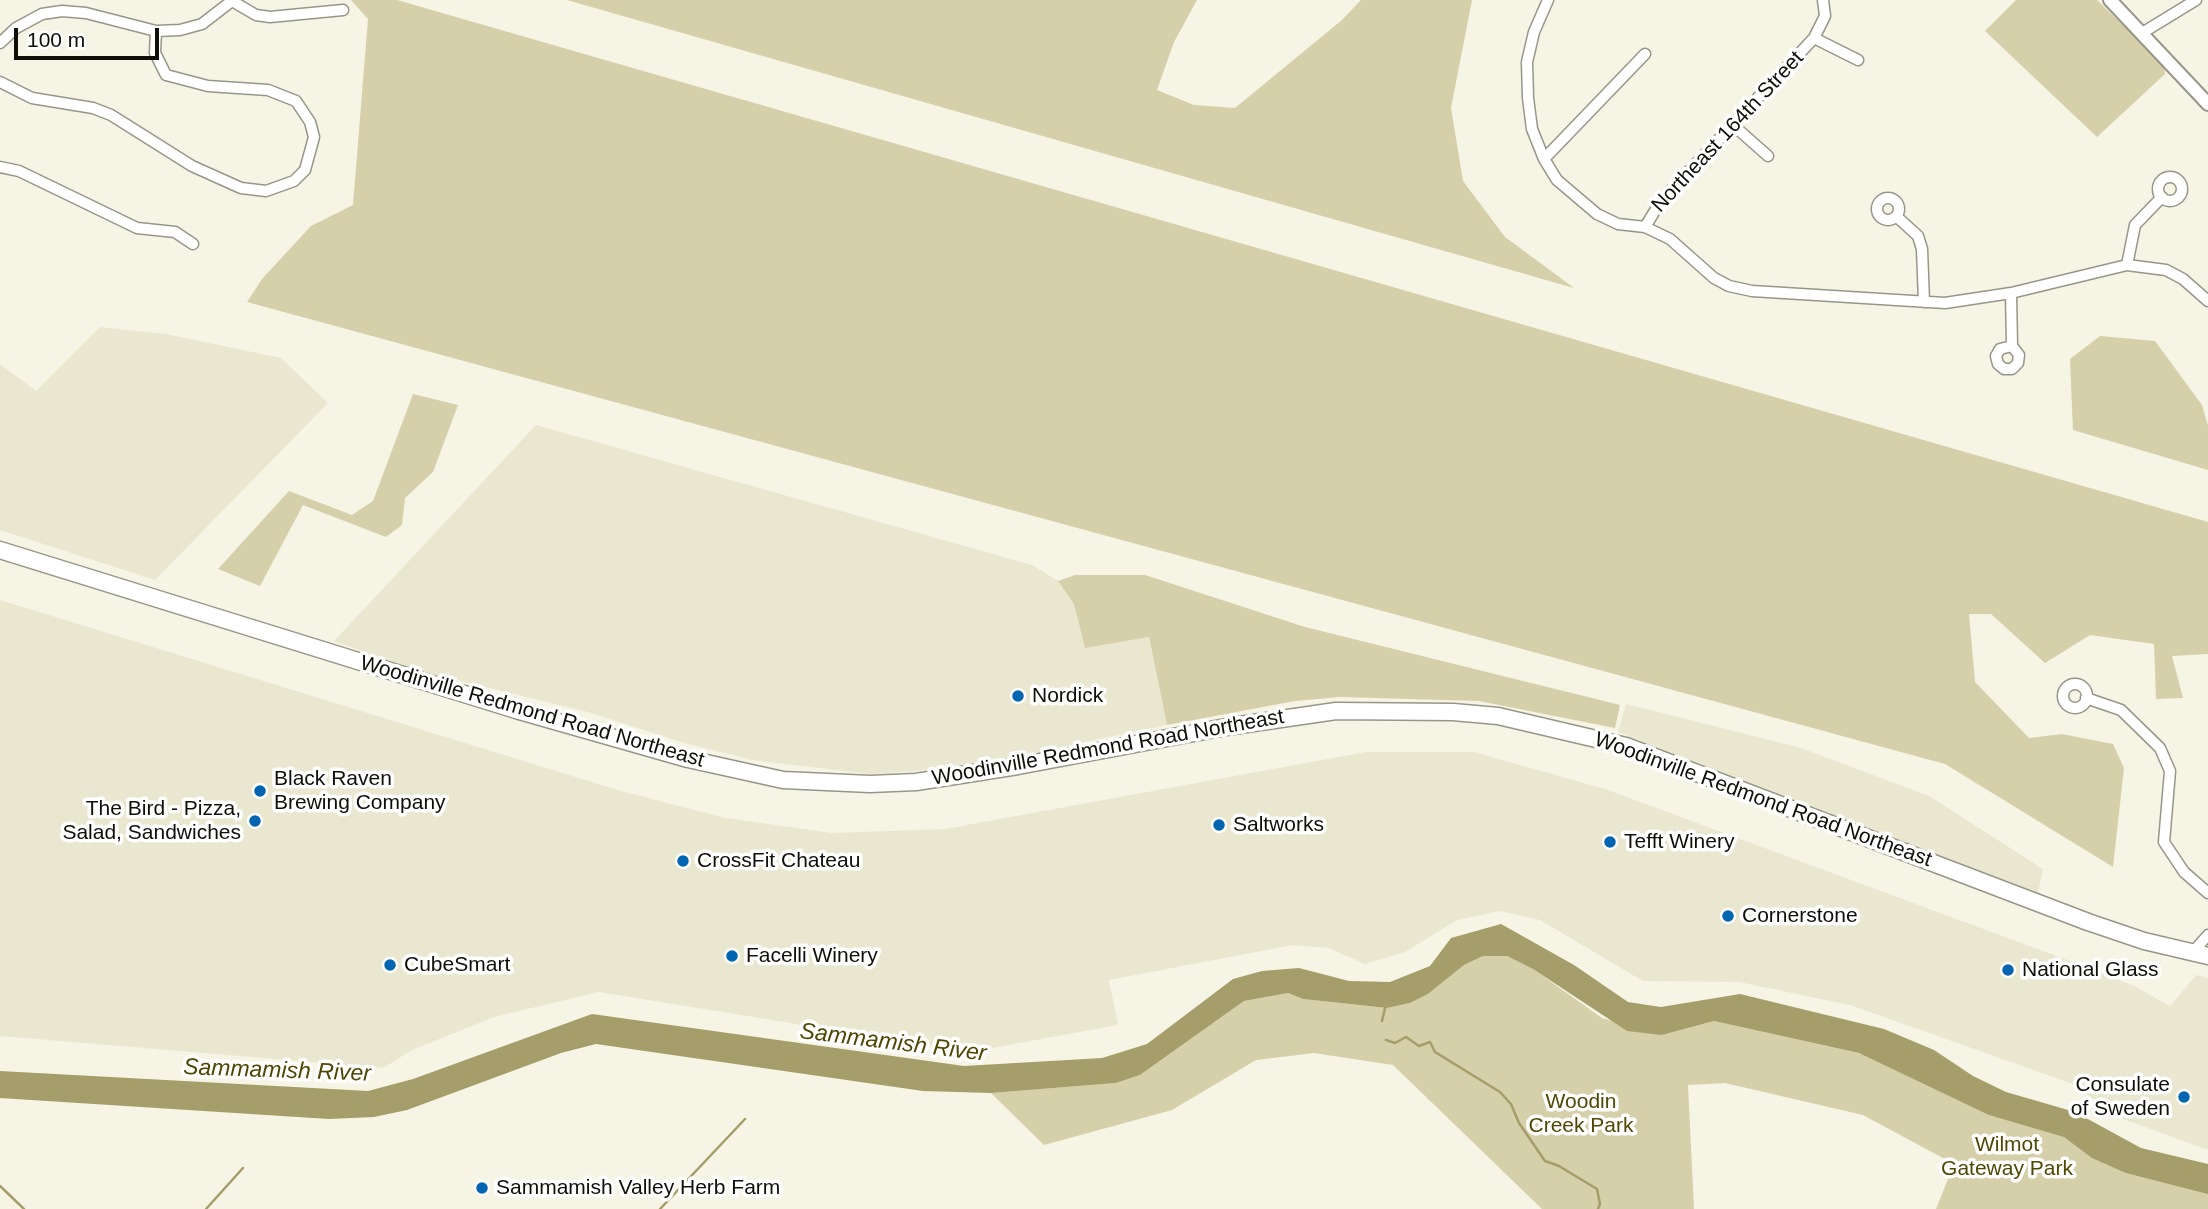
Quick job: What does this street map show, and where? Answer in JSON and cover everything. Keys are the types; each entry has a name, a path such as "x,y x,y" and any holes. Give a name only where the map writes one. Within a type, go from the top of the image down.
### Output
{"main road":[{"name":"Woodinville Redmond Road Northeast","path":"0,550 516,710 688,759 783,780 867,784 916,782 1336,711 1453,712 1498,716 1626,746 2088,922 2200,954"}],"street":[{"path":"1548,0 1534,32 1527,62 1532,129 1544,159 1557,180 1573,197 1597,214 1618,224 1645,227 1670,239 1714,278 1729,286 1752,291 1945,303 2011,293 2127,265 2166,270 2183,279 2208,301"},
{"path":"1823,0 1825,16 1814,38 1858,60"},
{"path":"2110,0 2208,104"},
{"path":"2143,33 2196,0"},
{"path":"0,43 16,28 42,14 62,11 86,13 156,31 180,30 202,24 233,1 256,15 270,17 343,10"},
{"path":"0,82 17,93 32,98 93,108 111,115 192,166 241,188 278,189 294,181 305,170 314,137 310,122 296,101 286,94 268,90 208,86 166,75 155,53 156,31"},
{"name":"Northeast 164th Street","path":"1645,227 1661,201 1814,38"},
{"path":"1544,159 1645,54"},
{"path":"1733,125 1768,156"},
{"path":"0,167 19,172 137,228 174,232 193,244"},
{"path":"2127,265 2135,225 2162,197"},
{"path":"1896,216 1918,236 1922,249 1924,302"},
{"path":"2011,293 2012,346"},
{"path":"2086,698 2121,710 2160,748 2170,771 2164,842 2184,872 2208,893"},
{"path":"2200,954 2208,935"}],"shaded area":[{"path":"100,327 166,334 281,358 328,403 155,580 0,530 0,364 36,391"},
{"path":"536,425 1032,565 1058,581 1074,604 1085,647 1149,637 1167,725 1018,756 916,771 870,774 752,760 688,744 588,712 415,670 334,641"},
{"path":"0,600 621,791 726,818 832,833 945,829 1366,752 1474,752 1605,789 2089,968 2136,987 2170,1006 2196,975 2208,978 2208,1150 2118,1117 2073,1084 1850,1005 1739,982 1643,981 1540,920 1500,911 1457,920 1405,952 1365,964 1328,948 1293,945 1109,980 1118,1025 970,1052 599,992 494,1017 412,1050 383,1068 0,1036"},
{"path":"1626,704 1801,748 1929,796 2043,869 2038,893 1618,732"},
{"path":"1501,924 1574,965 1628,1002 1661,1007 1740,994 1884,1029 1934,1050 1973,1076 2006,1092 2075,1112 2141,1148 2208,1164 2208,1194 2126,1173 2092,1158 2064,1137 1989,1115 1859,1053 1714,1021 1662,1035 1627,1031 1533,969 1507,956 1483,956 1464,965 1428,994 1410,1003 1387,1008 1303,999 1288,993 1244,1001 1140,1075 1116,1083 991,1093 923,1091 596,1044 561,1053 407,1110 374,1117 329,1119 0,1098 0,1071 368,1091 413,1079 592,1014 964,1066 1102,1058 1147,1044 1233,979 1262,971 1299,968 1349,981 1390,982 1430,966 1451,938"}],"green space":[{"path":"351,0 397,0 2208,522 2208,654 2172,656 2183,698 2156,699 2154,644 2090,635 2045,663 1991,614 1969,614 1975,682 2029,738 2062,734 2113,744 2124,768 2113,867 1945,764 247,302 262,279 311,226 353,205 368,19"},
{"path":"567,0 1197,0 1174,42 1157,90 1194,105 1235,108 1342,20 1361,0 1472,0 1451,108 1463,181 1505,237 1574,288"},
{"path":"2016,0 2097,0 2164,65 2165,74 2097,137 1985,31"},
{"path":"2100,336 2155,341 2202,405 2208,426 2208,470 2073,430 2070,359"},
{"path":"413,394 458,405 433,472 405,498 402,525 386,537 303,505 260,586 218,569 289,491 352,515 373,501"},
{"path":"1075,575 1145,575 1305,627 1620,705 1615,728 1479,701 1340,697 1295,701 1167,725 1149,637 1085,648 1074,604 1058,581"},
{"name":"Woodin Creek Park","path":"1483,956 1507,956 1533,969 1602,1018 1662,1035 1714,1021 1859,1053 2208,1176 2208,1209 1936,1209 1954,1164 1863,1115 1725,1083 1688,1085 1694,1209 1542,1209 1393,1065 1314,1053 1256,1060 1172,1110 1044,1145 991,1093 1116,1083 1140,1075 1244,1001 1288,993 1303,999 1387,1008 1410,1003 1428,994 1464,965"}],"waterway":[{"path":"1382,1021 1386,1004"},
{"path":"1386,1040 1395,1043 1406,1037 1419,1046 1430,1042 1435,1052 1500,1092 1511,1104 1519,1123 1545,1161 1559,1166 1597,1189 1600,1204 1598,1209"},
{"path":"660,1209 745,1119"},
{"path":"206,1209 243,1168"},
{"path":"0,1186 24,1209"}],"place":[{"name":"Nordick","path":"1018,696"},
{"name":"Black Raven Brewing Company","path":"260,791"},
{"name":"The Bird - Pizza, Salad, Sandwiches","path":"255,821"},
{"name":"Saltworks","path":"1219,825"},
{"name":"Tefft Winery","path":"1610,842"},
{"name":"CrossFit Chateau","path":"683,861"},
{"name":"Cornerstone","path":"1728,916"},
{"name":"Facelli Winery","path":"732,956"},
{"name":"CubeSmart","path":"390,965"},
{"name":"National Glass","path":"2008,970"},
{"name":"Consulate of Sweden","path":"2184,1097"},
{"name":"Sammamish Valley Herb Farm","path":"482,1188"}],"water label":[{"name":"Sammamish River","path":"893,1043"},
{"name":"Sammamish River","path":"277,1071"}],"park label":[{"name":"Wilmot Gateway Park","path":"2007,1157"}]}
